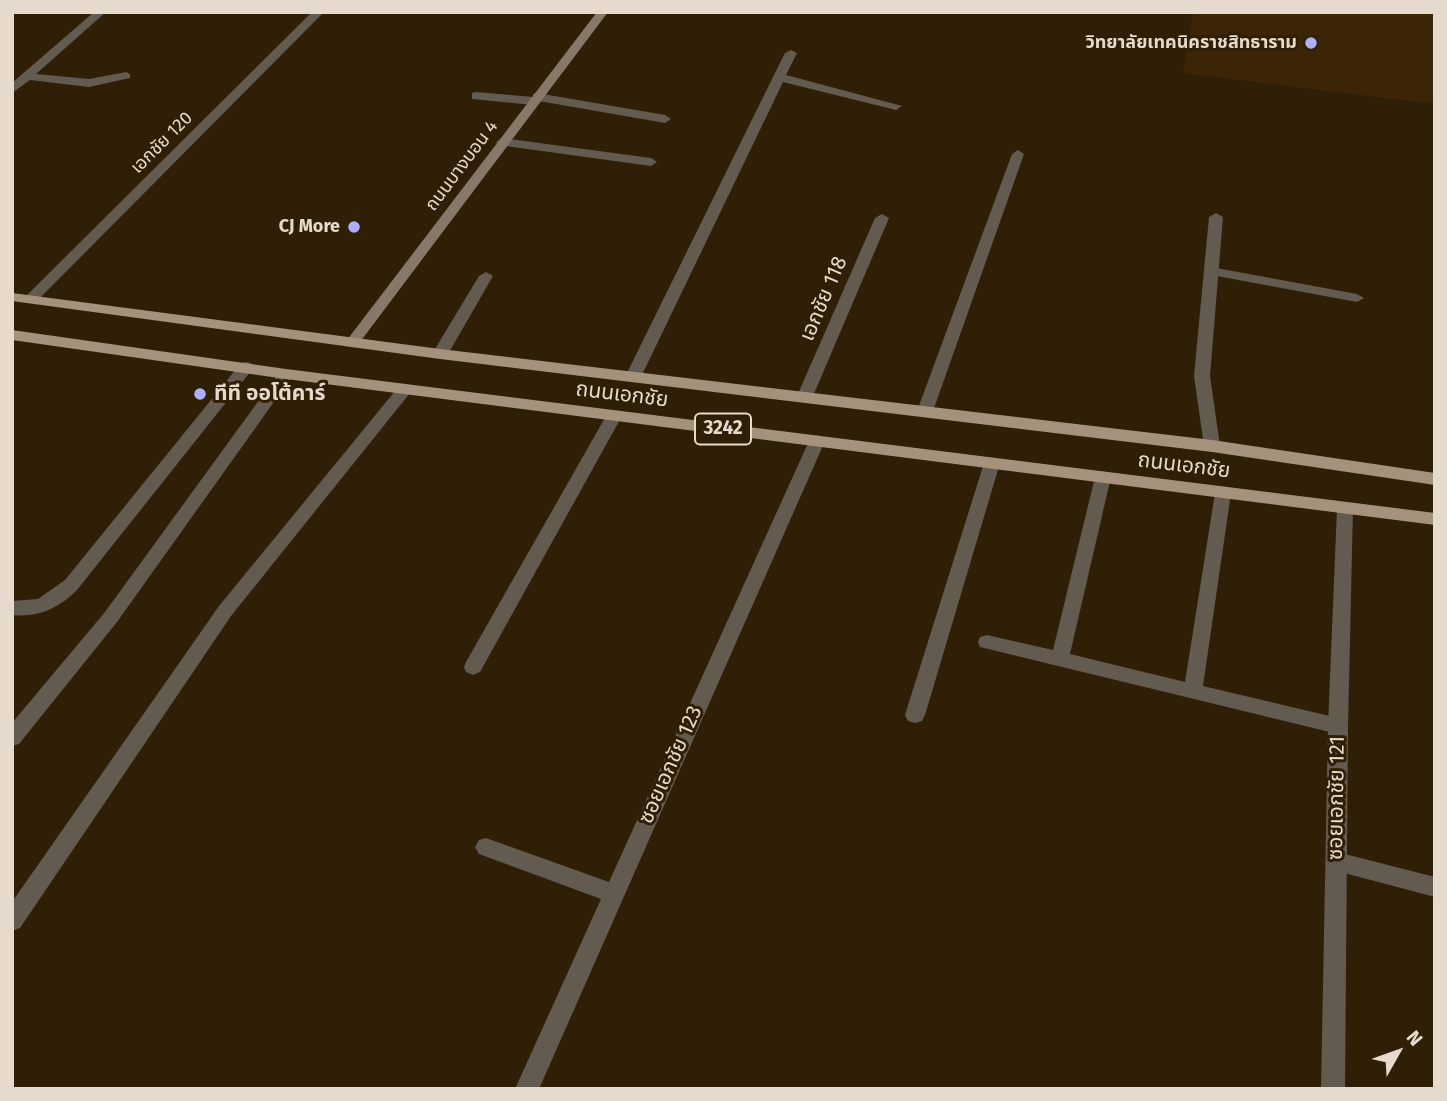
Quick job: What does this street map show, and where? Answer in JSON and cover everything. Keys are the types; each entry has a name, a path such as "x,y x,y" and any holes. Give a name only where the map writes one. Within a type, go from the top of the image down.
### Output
{"main road":[{"name":"ถนนเอกชัย","path":"12,297 440,354 1212,446 1435,479"},
{"name":"ถนนเอกชัย","path":"12,335 286,374 1435,519"}],"street":[{"path":"12,89 101,12"},
{"name":"เอกชัย 120","path":"30,300 319,12"},
{"name":"ถนนบางบอน 4","path":"352,342 603,12"},
{"path":"633,377 791,53"},
{"path":"27,76 91,85 126,76"},
{"path":"779,77 895,106"},
{"path":"476,96 535,99 665,119"},
{"path":"502,142 651,162"},
{"path":"925,411 1018,154"},
{"name":"เอกชัย 118","path":"805,397 882,218"},
{"path":"1212,446 1202,376 1216,218"},
{"path":"1211,271 1357,298"},
{"path":"440,354 486,276"},
{"path":"12,608 24,610 43,606 71,585 246,367"},
{"path":"12,738 111,617 286,374"},
{"path":"12,921 225,611 405,389"},
{"path":"473,667 614,415"},
{"name":"ซอยเอกชัย 123","path":"533,1087 614,894 817,441"},
{"path":"915,715 992,463"},
{"path":"1060,659 1103,477"},
{"path":"1193,691 1223,493"},
{"name":"ซอยเอกชัย 121","path":"1333,1089 1338,726 1345,508"},
{"path":"986,642 1338,726"},
{"path":"486,847 614,894"},
{"path":"1337,862 1435,887"}],"shaded area":[{"name":"วิทยาลัยเทคนิคราชสิทธาราม","path":"1193,12 1435,12 1435,104 1183,73"}],"place":[{"name":"วิทยาลัยเทคนิคราชสิทธาราม","path":"1311,43"},
{"name":"CJ More","path":"354,227"},
{"name":"ทีที ออโต้คาร์","path":"200,394"}]}
